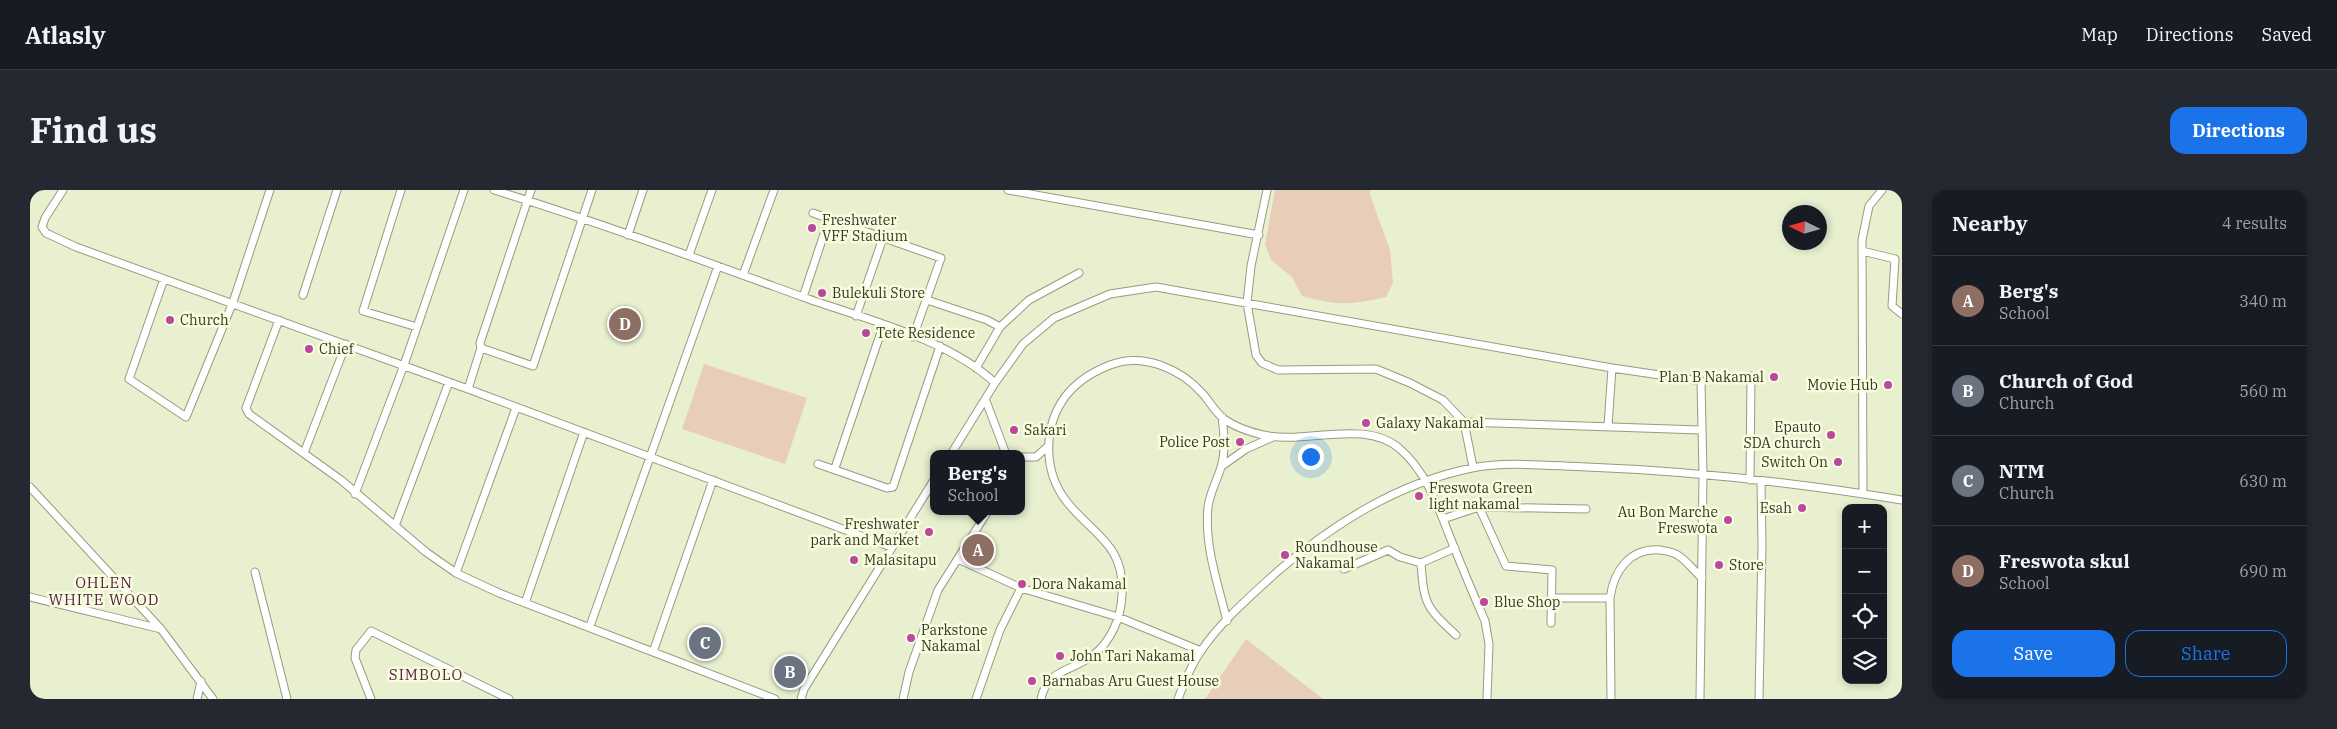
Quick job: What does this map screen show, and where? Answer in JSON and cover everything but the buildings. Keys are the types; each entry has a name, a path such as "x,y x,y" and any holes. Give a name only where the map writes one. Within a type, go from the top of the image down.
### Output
{"street":[{"path":"63,190 44,221 42,228 46,233 164,279 233,302 404,365 891,547"},
{"path":"164,279 130,379 186,417 233,302 270,190"},
{"path":"303,295 337,190"},
{"path":"402,190 364,311 417,327"},
{"path":"355,494 404,365 464,190"},
{"path":"494,190 689,255 940,346 976,368 995,383"},
{"path":"468,389 481,348 480,343 531,190"},
{"path":"481,348 533,366 592,190"},
{"path":"628,235 643,190"},
{"path":"689,255 712,190"},
{"path":"743,275 774,190"},
{"path":"1008,190 1259,235"},
{"path":"1267,190 1252,266 1247,303 1256,355 1262,364 1270,369 1376,369 1443,400 1464,422 1473,467"},
{"path":"1863,493 1862,251 1865,218 1870,206 1882,190"},
{"path":"813,213 941,258 913,337"},
{"path":"804,297 829,219"},
{"path":"856,316 883,238"},
{"path":"1862,251 1895,259 1892,306 1902,314"},
{"path":"590,626 718,266"},
{"path":"976,368 1000,327 1030,300 1079,273"},
{"path":"954,450 986,401 995,383 1024,344 1054,318 1110,294 1156,287 1612,368 1701,381 1700,430 1703,474 1700,699"},
{"path":"927,300 987,320 1000,327"},
{"path":"279,320 247,412 304,452 426,552 456,573 525,602 774,699"},
{"path":"835,468 883,326"},
{"path":"304,452 346,344"},
{"path":"818,464 835,468 887,488 893,487 940,346"},
{"path":"1041,699 1043,688 1052,677 1081,663 1102,648 1111,636 1118,617 1122,583 1116,560 1111,548 1101,535 1067,502 1055,480 1048,447 1053,420 1065,398 1085,377 1117,362 1148,362 1176,372 1198,388 1222,417 1241,428 1274,437 1336,434 1376,438 1398,447 1426,481 1487,629 1489,652 1487,699"},
{"path":"1608,426 1612,368"},
{"path":"1750,480 1751,376"},
{"path":"395,526 449,382"},
{"path":"986,401 1007,450"},
{"path":"456,573 516,408"},
{"path":"1222,417 1224,437 1222,466 1210,493 1207,520 1210,551 1227,621"},
{"path":"1464,422 1700,430"},
{"path":"525,602 584,432"},
{"path":"1222,466 1246,449 1274,437"},
{"path":"1025,457 1036,457 1048,447"},
{"path":"1178,699 1201,651 1262,585 1310,544 1360,511 1386,497 1426,481 1473,467 1528,465 1703,474 1863,493 1902,500"},
{"path":"653,652 712,480"},
{"path":"1759,699 1762,545 1761,482"},
{"path":"801,699 804,689 930,486"},
{"path":"30,487 161,629 213,699"},
{"path":"1443,519 1479,507 1586,509"},
{"path":"1479,507 1506,566 1552,570 1551,623"},
{"path":"903,699 909,672 938,590 986,515"},
{"path":"1344,570 1388,550 1400,557 1422,563 1454,548"},
{"path":"1611,699 1610,598 1612,583 1618,569 1638,553 1652,550 1678,555 1702,578"},
{"path":"958,559 1021,588 1118,617 1201,651"},
{"path":"1422,563 1426,602 1431,611 1456,635"},
{"path":"255,572 287,699"},
{"path":"976,699 1000,630 1021,588"},
{"path":"30,597 161,629"},
{"path":"1552,598 1610,598"},
{"path":"371,699 354,658 356,650 371,631 509,699"},
{"path":"197,699 201,681"}],"shaded area":[{"path":"1275,190 1371,190 1370,195 1390,250 1393,283 1386,297 1363,302 1335,303 1302,296 1292,277 1271,260 1265,244"},
{"path":"704,364 807,398 785,464 682,429"},
{"path":"1246,639 1323,699 1205,699"}],"place":[{"name":"Freshwater VFF Stadium","path":"812,228"},
{"name":"Bulekuli Store","path":"822,293"},
{"name":"Church","path":"170,320"},
{"name":"Freswota skul","path":"625,324"},
{"name":"Tete Residence","path":"866,333"},
{"name":"Chief","path":"309,349"},
{"name":"Plan B Nakamal","path":"1774,377"},
{"name":"Movie Hub","path":"1888,385"},
{"name":"Galaxy Nakamal","path":"1366,423"},
{"name":"Sakari","path":"1014,430"},
{"name":"Epauto SDA church","path":"1831,435"},
{"name":"Police Post","path":"1240,442"},
{"name":"Switch On","path":"1838,462"},
{"name":"Freswota Green light nakamal","path":"1419,496"},
{"name":"Esah","path":"1802,508"},
{"name":"Au Bon Marche Freswota","path":"1728,520"},
{"name":"Freshwater park and Market","path":"929,532"},
{"name":"Berg's","path":"978,550"},
{"name":"Roundhouse Nakamal","path":"1285,555"},
{"name":"Malasitapu","path":"854,560"},
{"name":"Store","path":"1719,565"},
{"name":"Dora Nakamal","path":"1022,584"},
{"name":"Blue Shop","path":"1484,602"},
{"name":"Parkstone Nakamal","path":"911,638"},
{"name":"NTM","path":"705,643"},
{"name":"John Tari Nakamal","path":"1060,656"},
{"name":"Church of God","path":"790,672"},
{"name":"Barnabas Aru Guest House","path":"1032,681"}],"district":[{"name":"OHLEN WHITE WOOD","path":"104,592"},
{"name":"SIMBOLO","path":"426,675"}]}
